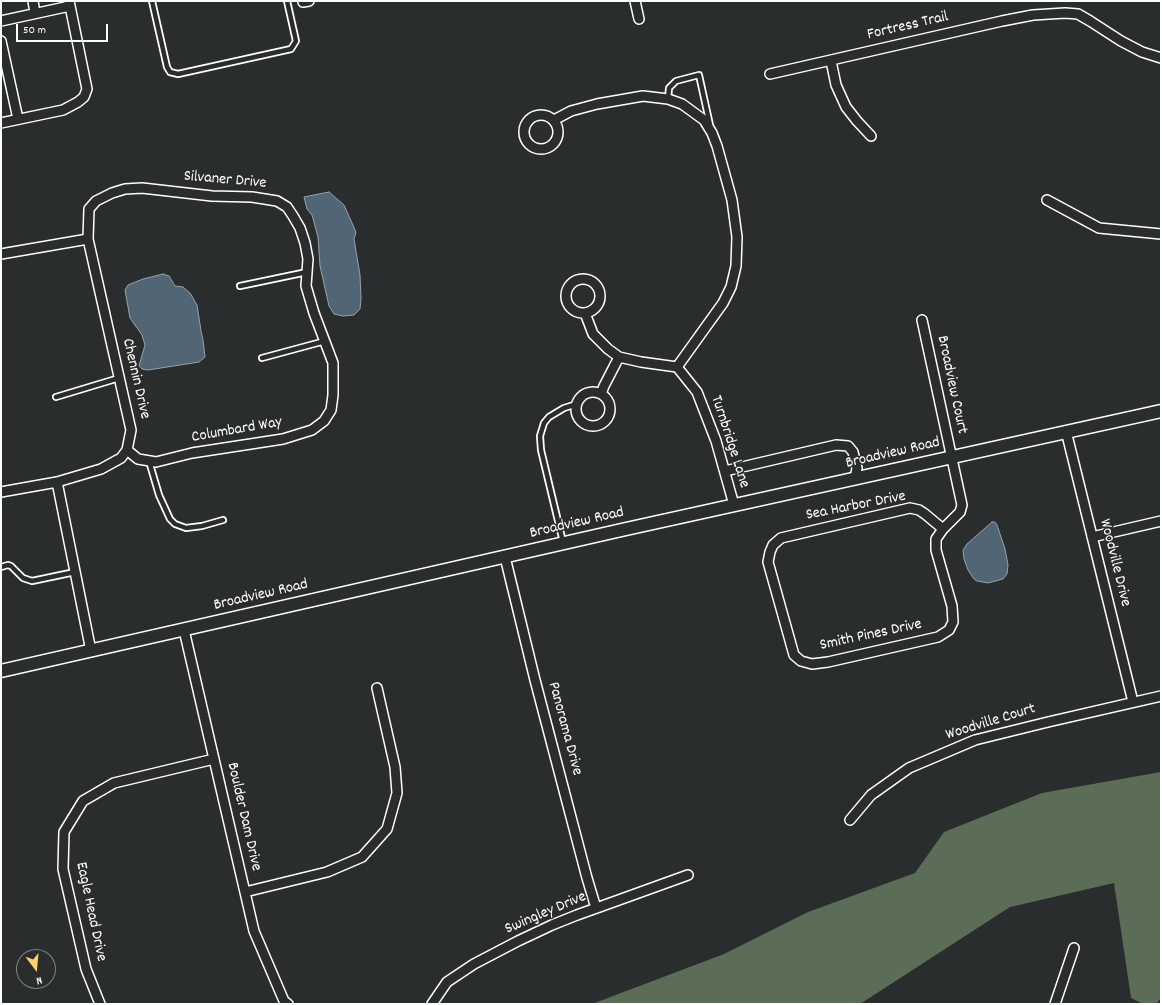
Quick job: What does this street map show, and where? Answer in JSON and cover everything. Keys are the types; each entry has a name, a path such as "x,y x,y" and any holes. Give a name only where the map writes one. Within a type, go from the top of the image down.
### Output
{"street":[{"path":"33,1 35,13"},
{"path":"635,1 638,19"},
{"path":"1,21 69,4 87,89 84,97 63,110 1,123"},
{"name":"Fortress Trail","path":"770,74 1002,21 1033,15 1065,13 1078,14 1090,20 1121,41 1142,52 1161,58"},
{"path":"1,41 18,119"},
{"path":"831,61 836,85 846,107 871,136"},
{"path":"554,120 571,111 597,104 643,96 668,99 682,104 704,120 712,133 732,200 737,237 736,266 731,287 723,303 677,367 619,357 608,349 593,334 584,313"},
{"name":"Silvaner Drive","path":"89,210 96,201 112,193 126,189 142,188 212,196 252,197 277,201 287,207 300,228 305,243 308,259 306,286 314,313 333,363 333,395"},
{"path":"1047,200 1099,228 1161,234"},
{"name":"Chennin Drive","path":"89,210 88,239 131,430 127,450"},
{"path":"1,254 88,239"},
{"name":"Broadview Court","path":"922,320 962,505 960,512 943,529"},
{"path":"601,394 619,357"},
{"name":"Turnbridge Lane","path":"677,367 697,392 716,441 734,505"},
{"path":"594,392 601,394 609,402 611,409 607,420 595,427 582,423 577,416 576,410 580,397 594,392"},
{"name":"Columbard Way","path":"127,450 138,459 156,462 192,453 284,439 312,430 324,421 331,410 333,395"},
{"name":"Broadview Road","path":"1,671 734,505 1161,411"},
{"name":"Woodville Drive","path":"1066,431 1133,702"},
{"path":"725,472 836,445 848,446 853,452 857,468 855,479"},
{"path":"1,492 57,482 101,469 121,458 127,450"},
{"path":"57,482 91,651"},
{"name":"Sea Harbor Drive","path":"773,545 781,538 910,508 919,510 943,529"},
{"path":"1092,537 1161,521"},
{"name":"Smith Pines Drive","path":"773,545 768,562 794,655 801,661 812,664 828,662 938,637 949,630 953,622 952,606 936,550 936,539 943,529"},
{"name":"Panorama Drive","path":"505,557 539,695 596,908"},
{"name":"Boulder Dam Drive","path":"184,630 254,930 284,1000 288,1004"},
{"path":"245,892 327,872 362,857 387,829 397,793 395,767 377,688"},
{"name":"Woodville Court","path":"850,820 871,795 908,768 975,740 1161,696"},
{"name":"Eagle Head Drive","path":"100,1004 86,968 63,869 64,832 83,801 114,783 214,760"},
{"name":"Swingley Drive","path":"432,1004 447,982 474,964 518,941 552,925 688,874"},
{"path":"1055,1004 1074,948"}],"lane":[{"path":"152,1 167,67 170,72 178,74 291,50 296,41 287,1"},
{"path":"668,99 669,88 676,81 699,75 712,133"},
{"path":"240,286 307,272"},
{"path":"262,358 325,341"},
{"path":"56,397 119,378"},
{"path":"564,544 540,436 544,423 549,417 564,408 577,404"},
{"path":"149,461 159,495 170,519 176,524 186,528 202,526 223,520"},
{"path":"1,567 8,565 11,566 23,578 32,581 75,572"}],"green space":[{"path":"1161,772 1161,998 1156,1004 1143,1004 1131,998 1114,883 1010,907 860,1004 592,1004 724,954 808,912 915,873 944,832 1042,793"}],"water":[{"path":"329,192 344,205 356,232 354,239 360,275 361,299 360,309 354,315 343,316 334,314 329,306 320,266 318,237 312,215 307,209 304,197"},
{"path":"163,274 169,276 175,286 183,287 190,293 197,305 205,357 199,362 148,370 142,369 139,366 145,345 142,335 130,318 125,290 128,285 143,279"},
{"path":"992,522 995,522 997,525 1005,549 1008,565 1007,574 1003,579 988,583 974,579 968,570 964,559 963,550 967,544"}]}
